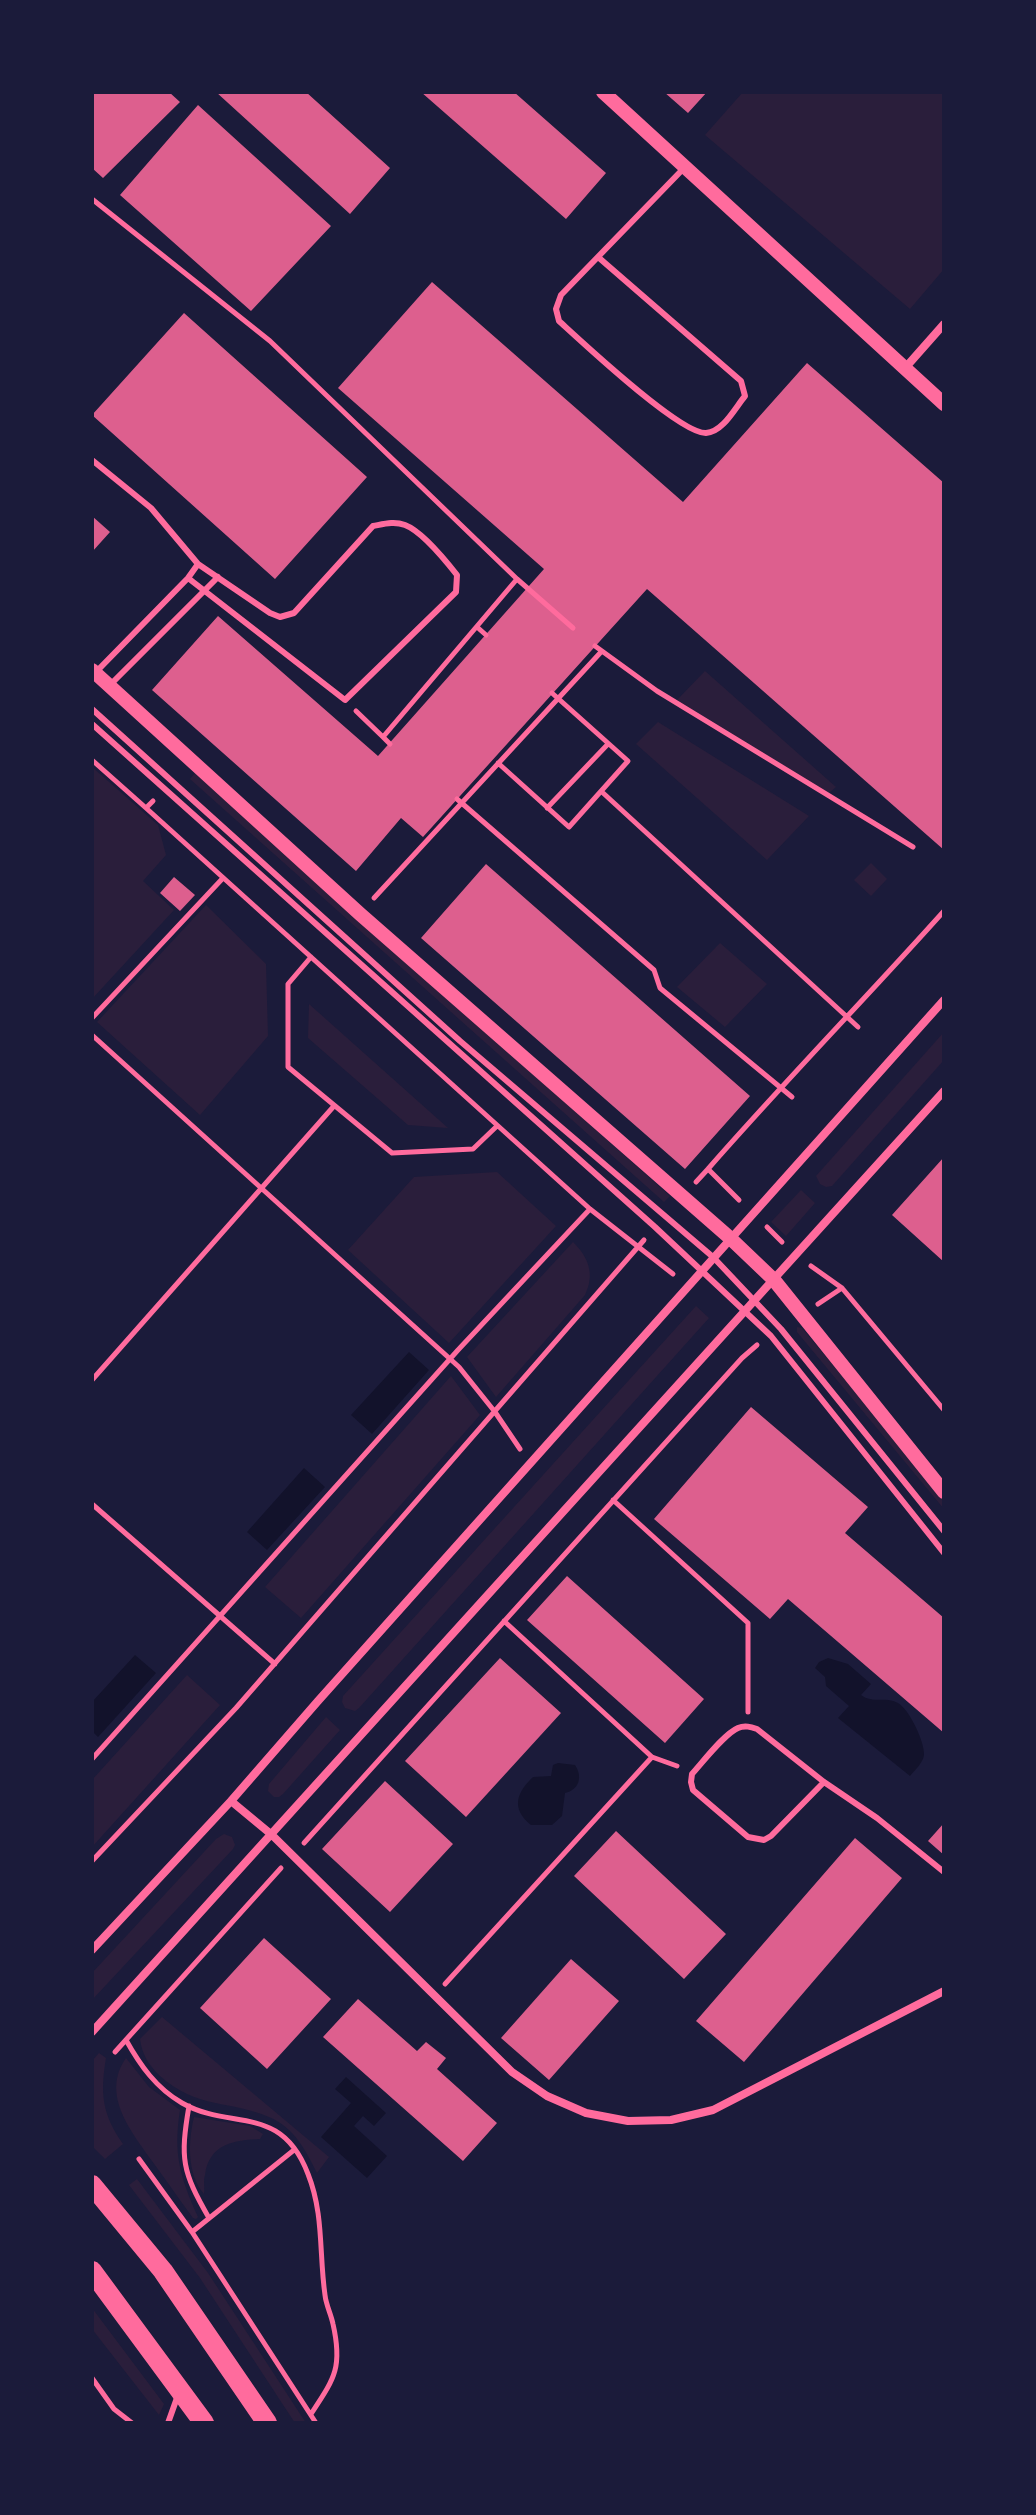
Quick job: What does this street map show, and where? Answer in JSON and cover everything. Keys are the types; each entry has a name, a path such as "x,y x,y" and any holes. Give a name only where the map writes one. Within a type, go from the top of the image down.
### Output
{"main road":[{"path":"92,2185 163,2271 267,2423"},
{"path":"92,2271 204,2423"}],"street":[{"path":"603,92 944,404"},
{"path":"906,367 944,324"},
{"path":"94,671 372,925 774,1280 944,1492"},
{"path":"92,1950 231,1801 944,1000"},
{"path":"92,2032 944,1091"},
{"path":"231,1801 272,1835 512,2072 547,2096 586,2113 628,2121 671,2120 713,2110 944,1991"}],"lane":[{"path":"598,257 741,381 745,396 718,430 705,433 683,424 655,404 559,321 556,309 561,295 685,166"},
{"path":"92,460 151,508 198,564 280,617 294,613 373,526 390,522 407,525 441,554 457,575 456,592 345,700 188,578"},
{"path":"94,671 188,578 198,564"},
{"path":"109,686 218,577"},
{"path":"92,709 460,1041 713,1257 781,1329 944,1531"},
{"path":"92,724 702,1270 771,1336 944,1553"},
{"path":"824,1782 764,1840 748,1837 693,1790 691,1782 694,1772 730,1734 748,1726 757,1729 944,1872"},
{"path":"168,2423 180,2388"}],"path":[{"path":"92,199 270,341 517,579 573,628"},
{"path":"383,737 517,579"},
{"path":"477,627 486,635"},
{"path":"595,646 657,691 913,847"},
{"path":"384,888 459,800 498,763 601,652"},
{"path":"498,763 569,827 628,761 552,693"},
{"path":"345,700 390,744"},
{"path":"547,808 608,744"},
{"path":"92,760 590,1209 638,1247"},
{"path":"146,808 164,789"},
{"path":"602,792 858,1027"},
{"path":"459,800 654,970 660,988 792,1097"},
{"path":"92,1018 223,878"},
{"path":"708,1169 944,911"},
{"path":"311,957 288,984 288,1067 392,1153 473,1149 497,1126"},
{"path":"92,1035 459,1367 495,1412 529,1463"},
{"path":"92,1380 334,1106"},
{"path":"92,1759 450,1360 590,1209"},
{"path":"842,1288 944,1410"},
{"path":"115,2052 742,1358 759,1344"},
{"path":"613,1500 748,1623 748,1726"},
{"path":"92,1504 275,1664 92,1861"},
{"path":"504,1621 652,1757 694,1772"},
{"path":"435,1996 652,1757"},
{"path":"126,2040 148,2074 181,2102 212,2114 264,2125 276,2131 295,2150 309,2175 322,2230 325,2296 338,2361 332,2383 311,2414"},
{"path":"189,2106 183,2157 187,2175 209,2218"},
{"path":"192,2232 295,2150"},
{"path":"139,2159 192,2232 316,2423"},
{"path":"92,2378 114,2409 132,2423"}],"shaded area":[{"path":"743,92 944,92 944,269 910,309 705,135"},
{"path":"705,671 836,787 829,793 677,700"},
{"path":"658,722 809,816 767,860 636,744"},
{"path":"92,767 158,825 166,855 143,881 174,910 92,999"},
{"path":"195,773 670,1196 664,1202 190,779"},
{"path":"871,863 887,879 871,896 854,880"},
{"path":"206,905 266,964 268,1036 200,1115 97,1022"},
{"path":"720,943 767,984 725,1027 677,987"},
{"path":"309,1004 448,1128 408,1125 308,1038"},
{"path":"944,1032 944,1060 832,1186 820,1184 816,1176"},
{"path":"497,1172 556,1226 449,1343 348,1250 414,1177"},
{"path":"801,1190 815,1203 786,1236 771,1222"},
{"path":"573,1242 589,1267 590,1280 585,1295 496,1397 467,1357"},
{"path":"696,1306 709,1318 359,1708 355,1711 345,1708 343,1696"},
{"path":"797,1327 802,1328 944,1498 944,1509 797,1332"},
{"path":"409,1352 429,1370 372,1434 351,1415"},
{"path":"451,1376 480,1415 301,1618 265,1587"},
{"path":"304,1468 325,1487 267,1550 247,1532"},
{"path":"135,1655 156,1673 98,1737 92,1731 92,1702"},
{"path":"828,1658 848,1664 871,1684 861,1695 893,1701 907,1712 924,1749 920,1764 910,1776 838,1718 849,1706 826,1686 825,1677 815,1668"},
{"path":"187,1675 220,1705 92,1847 92,1780"},
{"path":"326,1717 340,1730 283,1794 274,1797 268,1791 269,1784"},
{"path":"553,1765 575,1765 578,1782 574,1789 565,1793 562,1816 552,1825 531,1825 520,1813 520,1795 533,1777 551,1776"},
{"path":"224,1834 232,1837 233,1849 92,2000 92,1973"},
{"path":"162,2017 329,2157 317,2173 298,2140 278,2121 200,2099 174,2087 160,2076 142,2050 140,2039"},
{"path":"99,2053 106,2058 104,2103 123,2144 105,2159 92,2146 92,2061"},
{"path":"126,2058 149,2087 180,2110 178,2153 187,2190 198,2217 196,2219 144,2150 122,2112 116,2086"},
{"path":"346,2077 386,2113 374,2126 363,2116 354,2126 387,2156 367,2178 321,2137 351,2103 335,2089"},
{"path":"194,2117 250,2126 263,2134 260,2139 232,2143 217,2150 207,2165 204,2194 194,2177 190,2157"},
{"path":"137,2179 208,2273 306,2423 295,2423 200,2278 129,2185"},
{"path":"92,2308 164,2404 159,2415 92,2329"}],"building":[{"path":"92,92 169,92 180,102 103,178 92,168"},
{"path":"216,92 306,92 390,168 350,214"},
{"path":"421,92 514,92 606,173 566,219"},
{"path":"664,92 707,92 688,113"},
{"path":"198,105 331,226 251,311 120,195"},
{"path":"432,282 683,502 807,363 944,483 944,850 647,589 423,837 401,818 356,871 152,690 218,616 378,756 544,569 338,388"},
{"path":"184,313 367,477 275,579 92,415"},
{"path":"92,516 110,532 92,552"},
{"path":"486,864 750,1096 685,1169 421,938"},
{"path":"174,877 195,895 180,911 160,893"},
{"path":"944,1157 944,1262 892,1215"},
{"path":"751,1407 868,1507 845,1533 944,1618 944,1733 788,1599 770,1619 654,1519"},
{"path":"567,1576 704,1699 665,1743 527,1620"},
{"path":"500,1658 561,1713 466,1817 405,1761"},
{"path":"385,1781 453,1844 390,1912 322,1849"},
{"path":"944,1823 944,1855 928,1841"},
{"path":"616,1831 726,1934 684,1979 574,1876"},
{"path":"855,1838 902,1878 744,2062 696,2021"},
{"path":"264,1938 331,1999 267,2069 200,2008"},
{"path":"571,1959 619,2001 549,2080 501,2038"},
{"path":"358,1999 417,2051 426,2042 446,2058 437,2069 497,2123 463,2161 323,2037"}]}
